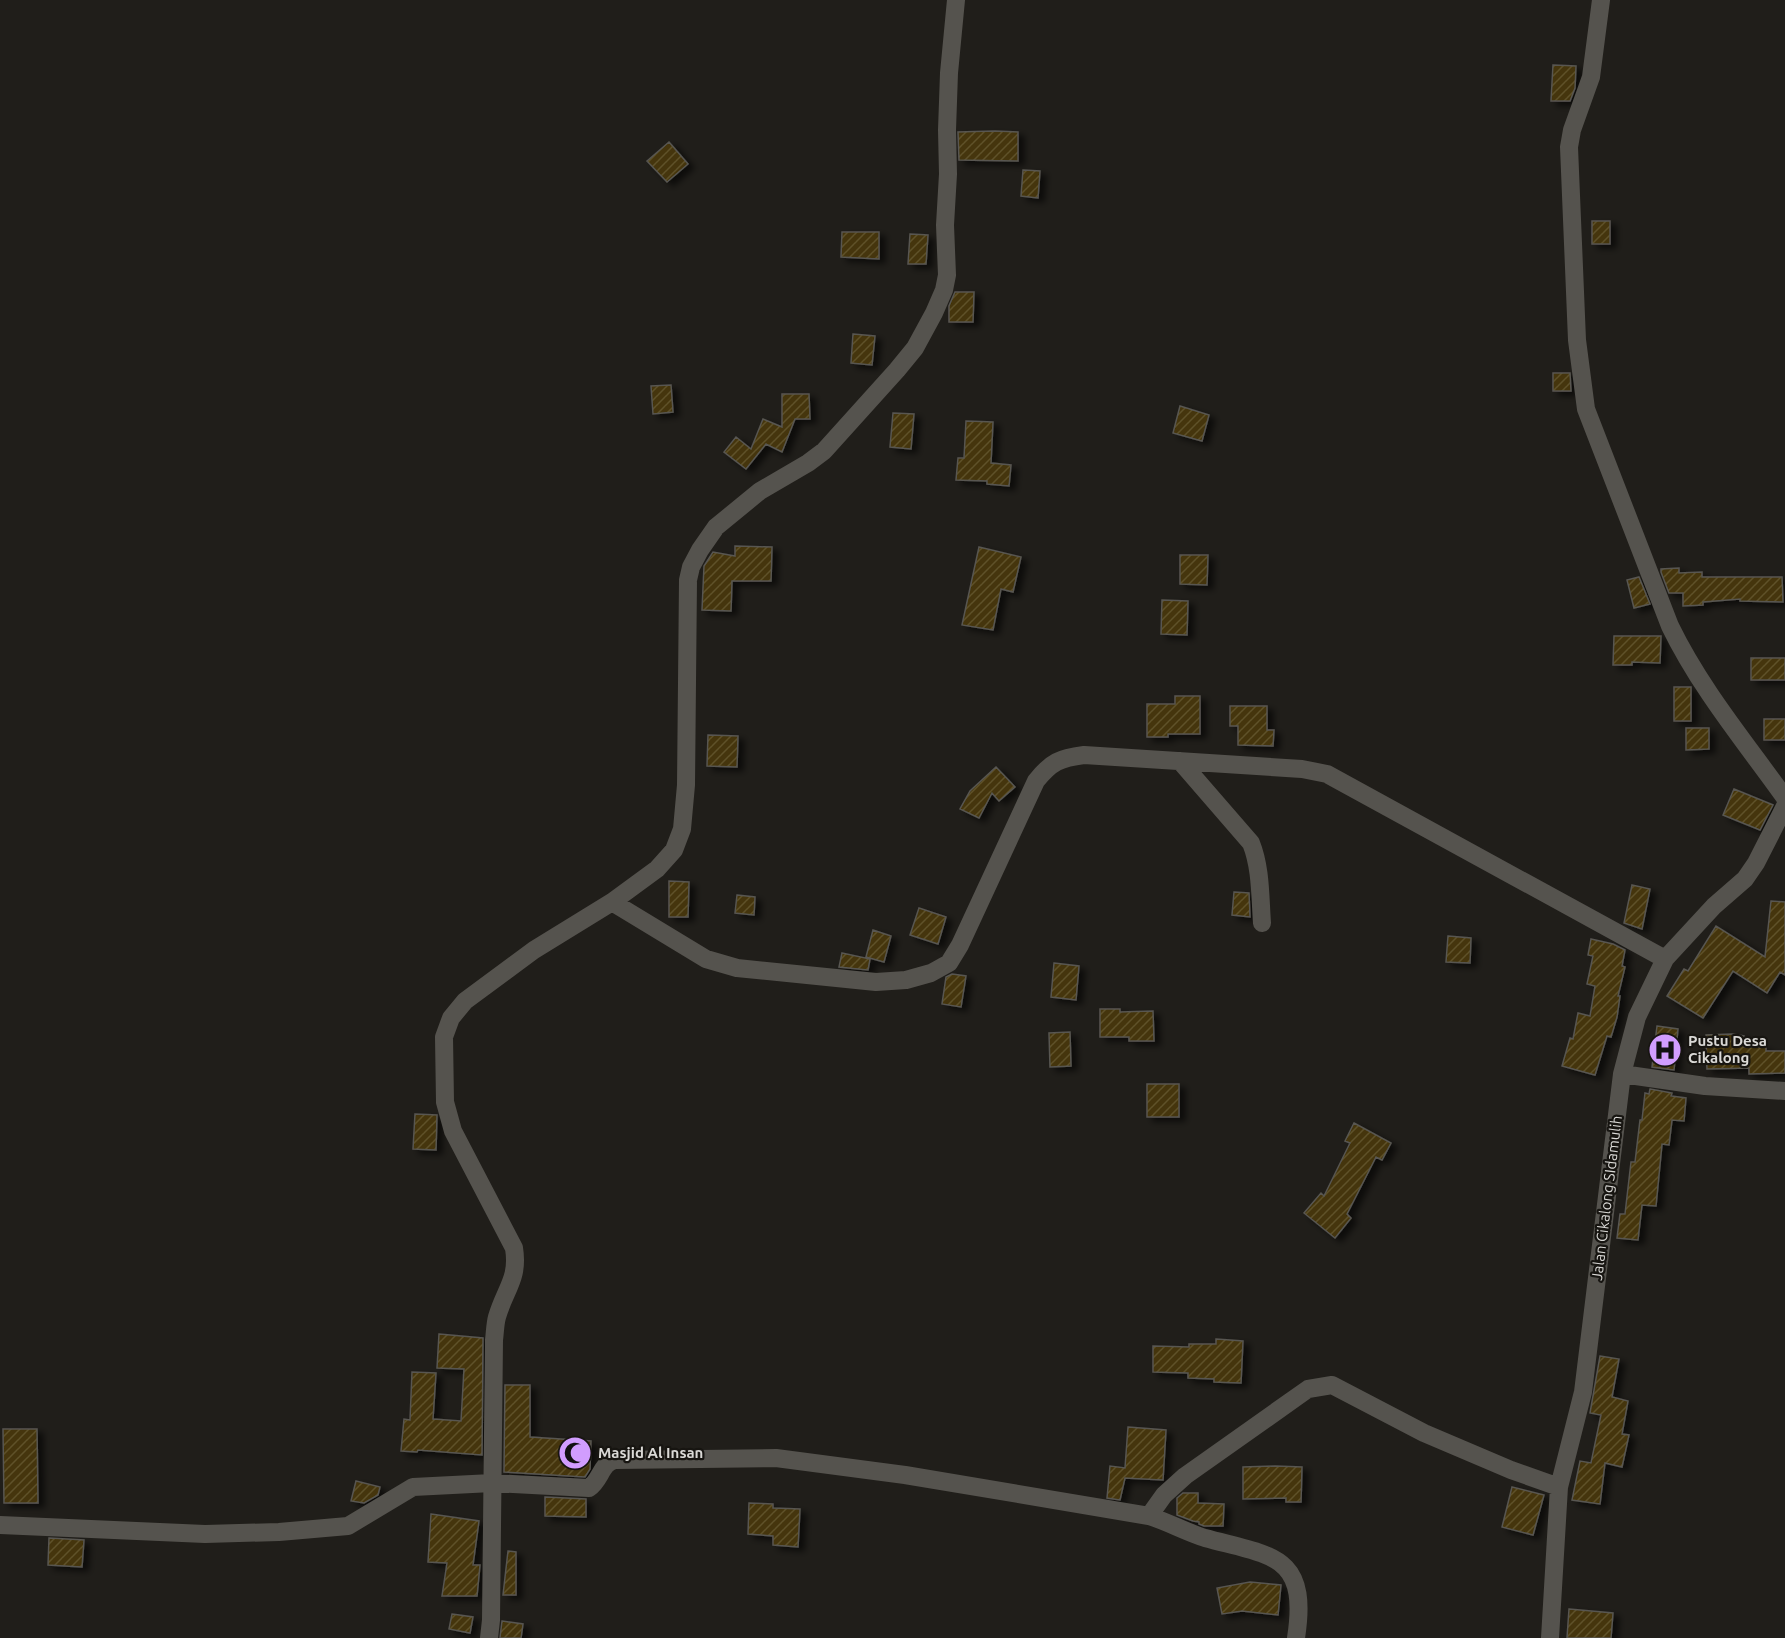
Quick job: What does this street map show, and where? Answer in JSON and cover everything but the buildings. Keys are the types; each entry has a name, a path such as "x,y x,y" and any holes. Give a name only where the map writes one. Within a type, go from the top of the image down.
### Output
{"street":[{"path":"489,1638 494,1340 497,1317 515,1274 516,1262 514,1248 453,1131 445,1102 444,1037 452,1018 465,1001 534,950 612,902 657,869 674,850 682,829 686,785 688,580 691,567 716,527 760,491 808,463 839,436 915,348 944,290 947,275 945,225 949,73 956,0"},
{"path":"1600,0 1592,77 1572,130 1569,147 1577,340 1586,409 1670,626 1684,654 1698,678 1785,798"},
{"path":"612,902 706,958 736,968 876,982 914,978 932,973 949,963 960,945 1032,789 1047,767 1065,758 1084,755 1302,769 1326,774 1665,959"},
{"path":"1180,761 1251,843 1257,857 1262,923"},
{"name":"Jalan Cikalong SIdamulih","path":"1550,1638 1559,1487 1584,1384 1622,1074 1637,1017 1665,959 1714,906 1745,879 1756,863 1777,817 1785,806"},
{"path":"1622,1074 1705,1086 1785,1091"},
{"path":"1149,1516 1164,1495 1185,1476 1308,1389 1332,1385 1424,1433 1511,1470 1559,1487"},
{"path":"0,1525 206,1534 279,1532 348,1526 413,1487 492,1483 590,1488 610,1460 776,1458 905,1475 1149,1516 1198,1536 1265,1554 1284,1564 1293,1577 1298,1594 1299,1616 1296,1638"}],"place":[{"name":"Pustu Desa Cikalong","path":"1665,1050"},
{"name":"Masjid Al Insan","path":"575,1453"}]}
